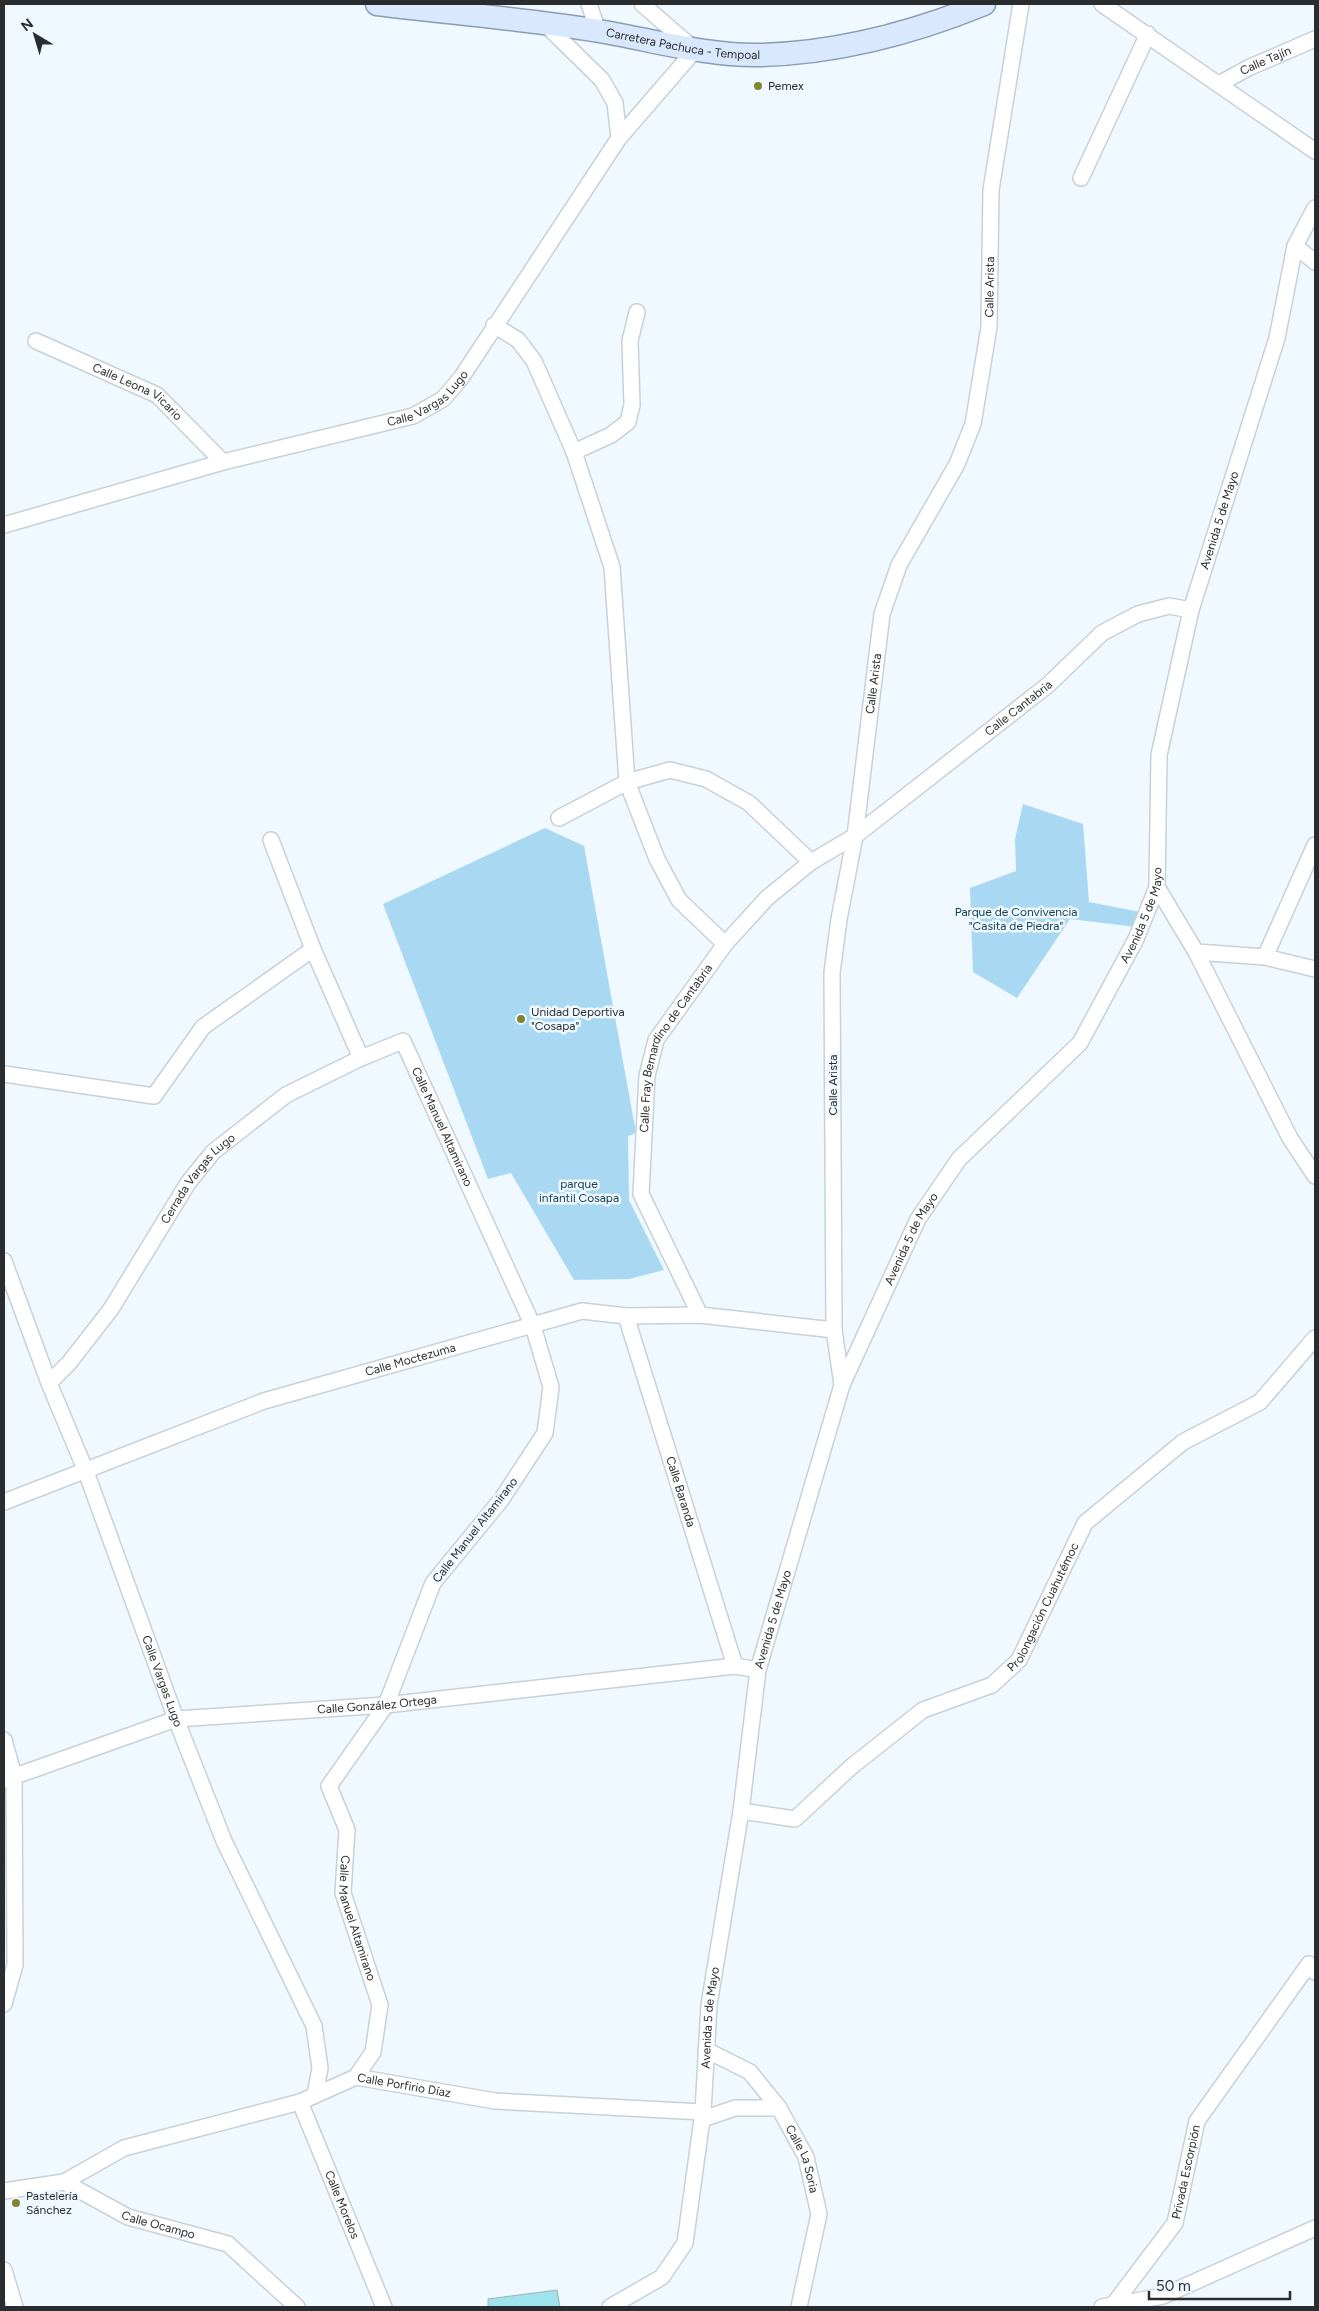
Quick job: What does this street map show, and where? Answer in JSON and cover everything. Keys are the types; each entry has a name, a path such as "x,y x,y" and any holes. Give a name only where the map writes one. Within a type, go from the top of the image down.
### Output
{"main road":[{"name":"Carretera Pachuca - Tempoal","path":"377,4 598,31 694,50 758,55 835,49 943,20 984,4"}],"street":[{"path":"590,4 598,31"},
{"path":"642,4 694,50"},
{"name":"Calle Arista","path":"842,1385 834,1330 832,973 839,919 855,836 882,614 899,565 957,464 973,424 989,327 991,190 1021,4"},
{"path":"1102,4 1315,151"},
{"path":"546,25 602,80 615,103 619,138"},
{"path":"1081,178 1148,34"},
{"name":"Calle Tajín","path":"1219,84 1248,68 1315,40"},
{"name":"Calle Vargas Lugo","path":"4,525 223,462 413,416 443,399 460,378 619,138 694,50"},
{"name":"Avenida 5 de Mayo","path":"610,2307 662,2278 685,2244 703,2116 709,2005 741,1811 758,1670 842,1385 918,1219 959,1159 1080,1043 1136,939 1157,887 1159,754 1191,610 1277,338 1295,246 1315,208"},
{"path":"1295,246 1315,262"},
{"path":"574,452 611,435 628,422 632,405 630,341 637,312"},
{"path":"494,325 518,340 534,361 574,452 612,567 627,782 657,859 679,900 725,944"},
{"name":"Calle Leona Vicario","path":"36,340 157,394 223,462"},
{"name":"Calle Cantabria","path":"855,836 1048,685 1102,634 1138,614 1169,606 1191,610"},
{"path":"559,818 627,782 670,770 706,779 749,803 811,862"},
{"name":"Calle Fray Bernardino de Cantabria","path":"700,1315 642,1194 647,1076 656,1040 725,944 767,898 811,862 855,836"},
{"path":"271,840 313,949 361,1058"},
{"path":"1265,958 1315,846"},
{"path":"1157,887 1196,952 1290,1138 1315,1176"},
{"path":"4,1074 154,1096 203,1027 313,949"},
{"path":"1196,952 1265,958 1315,969"},
{"name":"Cerrada Vargas Lugo","path":"50,1383 69,1363 111,1309 188,1183 213,1152 286,1095 361,1058 404,1041"},
{"name":"Calle Manuel Altamirano","path":"356,2076 373,2052 380,2005 343,1893 348,1830 329,1786 386,1705 433,1583 501,1500 546,1433 551,1387 533,1326 404,1041"},
{"name":"Calle Vargas Lugo","path":"4,1261 85,1469 176,1718 224,1841 314,2026 320,2068 315,2096"},
{"name":"Calle Moctezuma","path":"4,1502 264,1401 582,1311 626,1316 700,1315 834,1330"},
{"name":"Calle Baranda","path":"626,1316 735,1666"},
{"name":"Prolongación Cuahutémoc","path":"741,1811 795,1819 851,1767 923,1710 992,1685 1019,1660 1085,1523 1184,1442 1260,1402 1315,1338"},
{"name":"Calle González Ortega","path":"9,1778 176,1718 386,1705 735,1666 758,1670"},
{"path":"4,1740 9,1778 15,1965 4,2004"},
{"name":"Privada Escorpión","path":"1108,2306 1175,2223 1197,2121 1312,1968"},
{"name":"Calle La Soria","path":"706,2050 750,2072 779,2108 806,2157 819,2214 799,2307"},
{"name":"Calle Porfirio Díaz","path":"64,2182 124,2148 300,2102 356,2076 495,2101 703,2116"},
{"name":"Calle Morelos","path":"300,2102 384,2307"},
{"path":"703,2116 735,2108 779,2108"},
{"path":"4,2191 64,2182"},
{"name":"Calle Ocampo","path":"64,2182 128,2218 228,2244 297,2307"},
{"path":"1108,2306 1163,2296 1315,2228"},
{"path":"4,2270 15,2307"}],"green space":[{"name":"Parque de Convivencia \"Casita de Piedra\"","path":"1023,804 1083,824 1089,902 1140,912 1136,927 1070,919 1017,998 973,972 970,888 1016,871 1015,839"},
{"name":"Unidad Deportiva \"Cosapa\"","path":"545,828 584,846 636,1133 628,1136 629,1200 664,1270 629,1279 574,1280 511,1173 488,1179 383,904"}],"building":[{"path":"557,2290 560,2307 488,2307 488,2299"}],"place":[{"name":"Pemex","path":"758,86"},
{"name":"Unidad Deportiva \"Cosapa\"","path":"521,1019"},
{"name":"Pastelería Sánchez","path":"16,2203"}],"park label":[{"name":"parque infantil Cosapa","path":"579,1191"}]}
